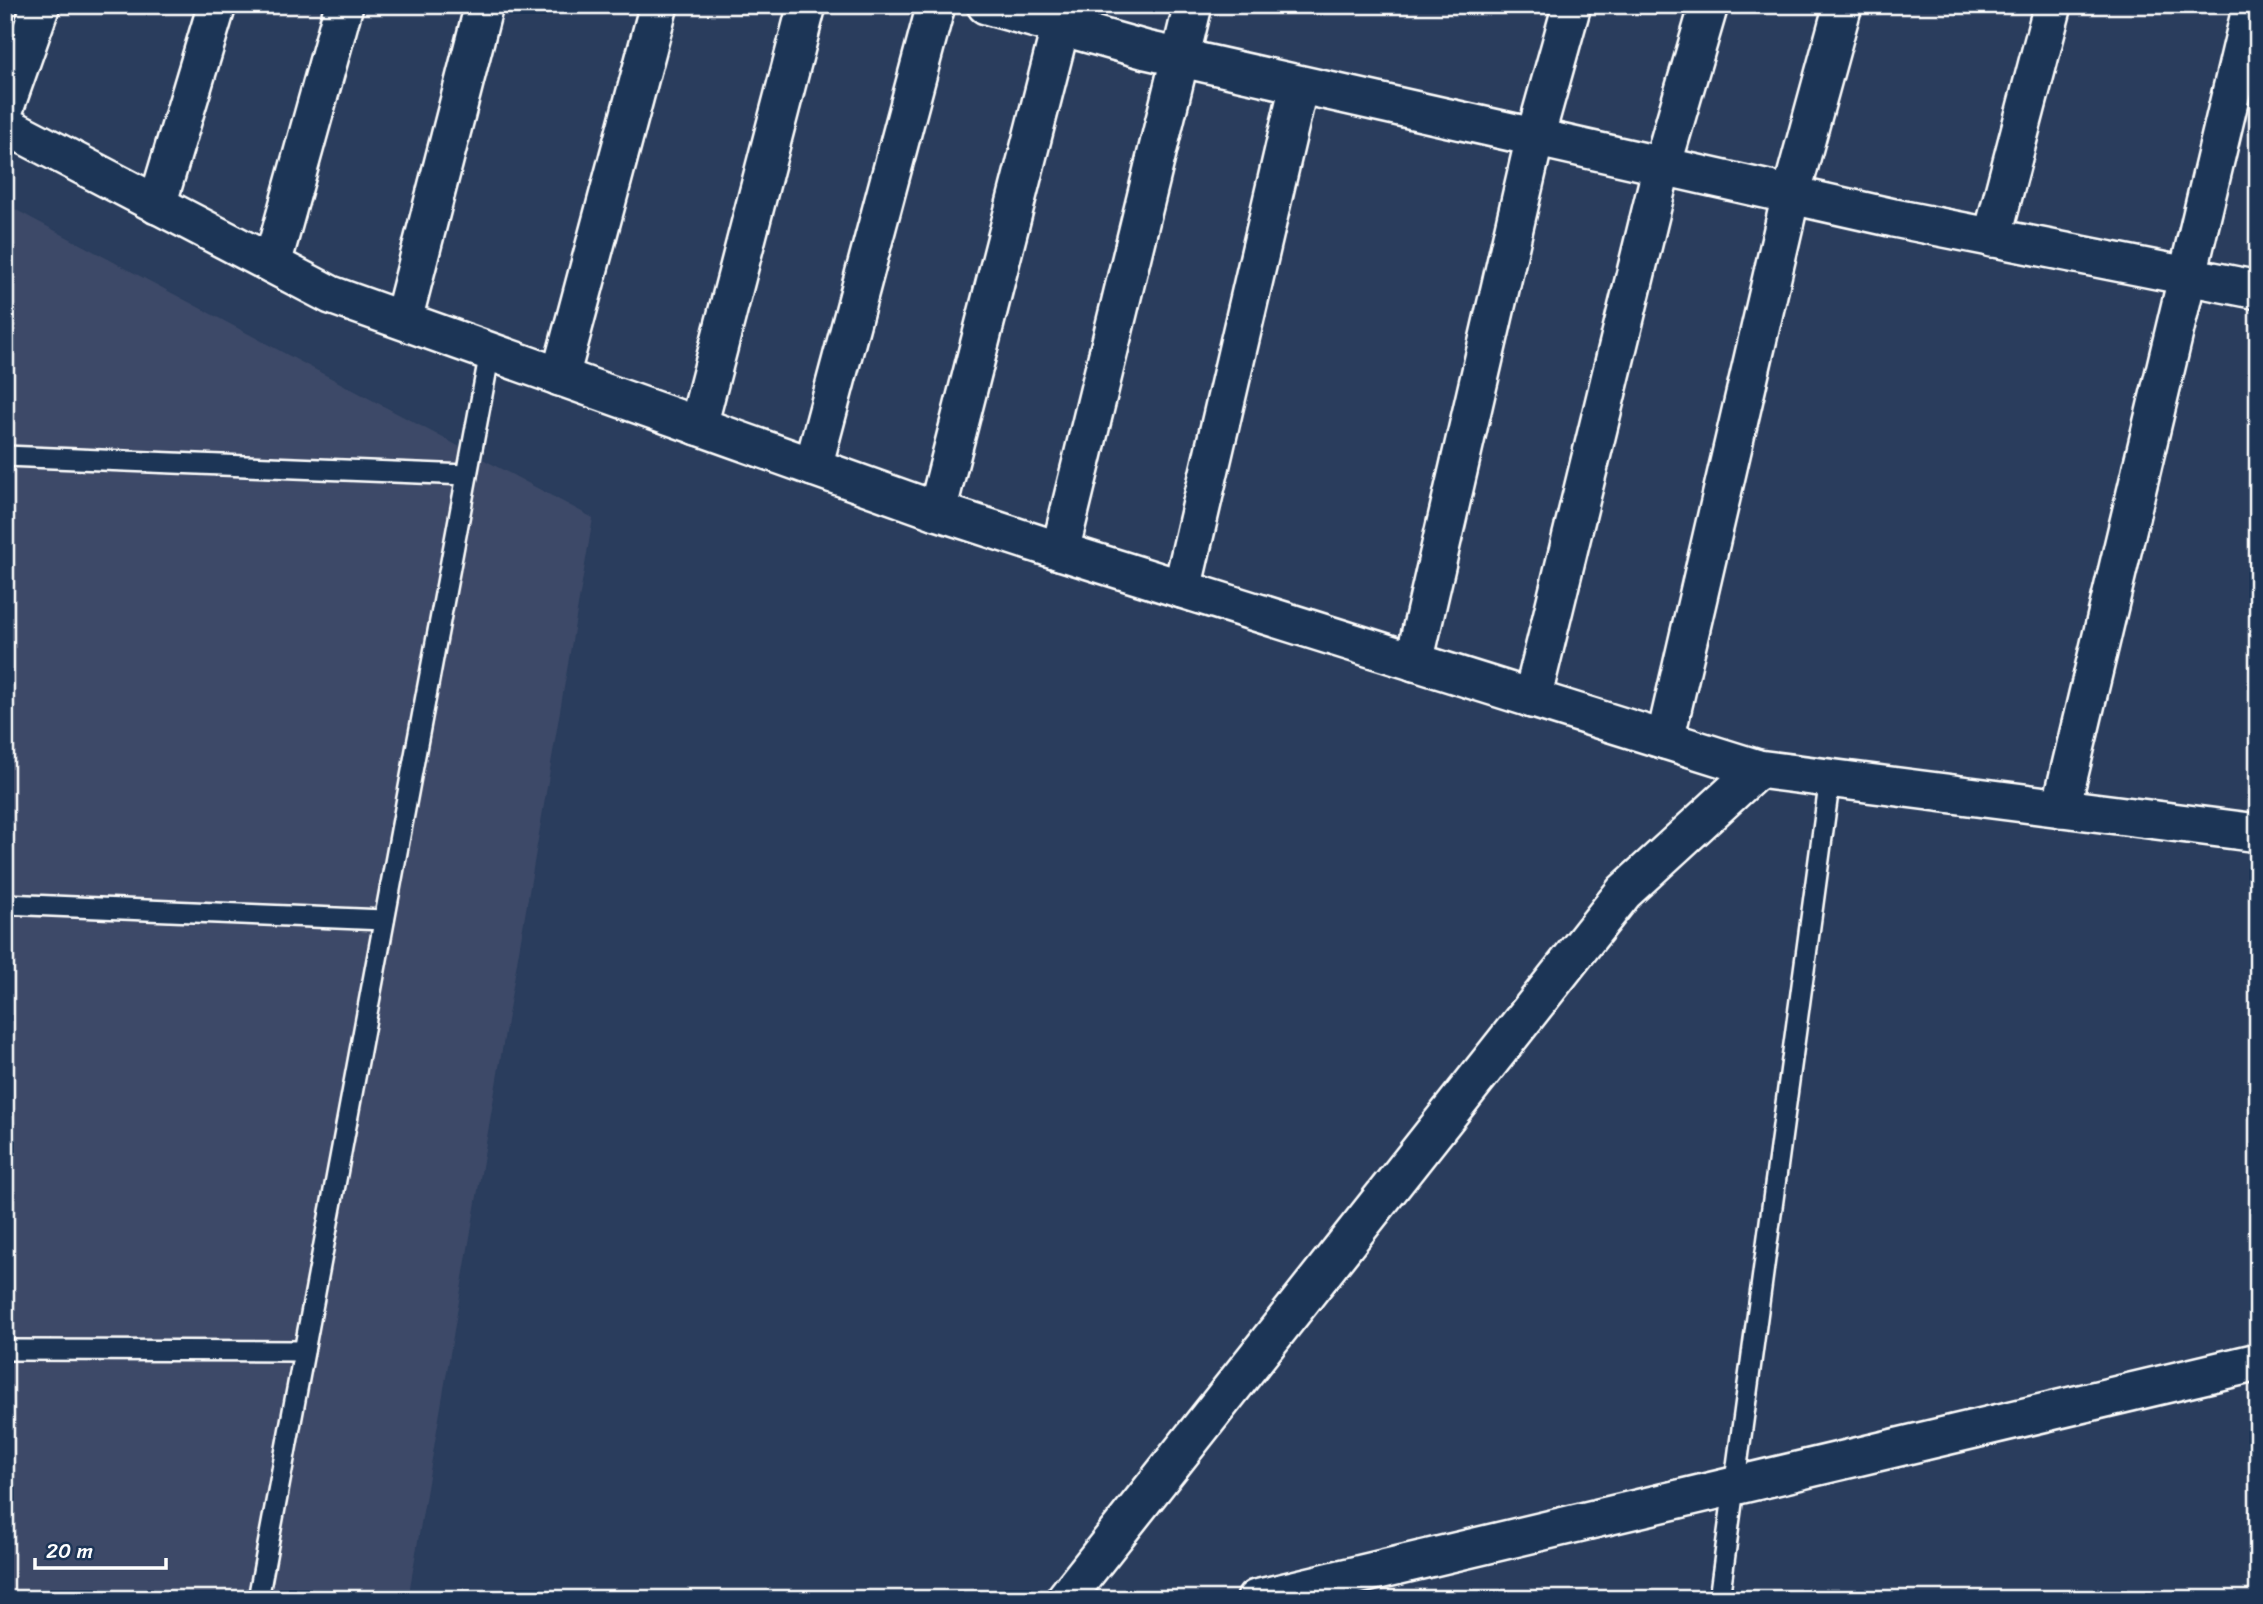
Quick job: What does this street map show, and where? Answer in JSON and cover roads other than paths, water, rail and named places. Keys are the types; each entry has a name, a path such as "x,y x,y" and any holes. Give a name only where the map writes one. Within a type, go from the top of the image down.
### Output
{"street":[{"path":"5,107 41,5"},
{"path":"157,205 217,5"},
{"path":"272,264 344,5"},
{"path":"403,320 484,5"},
{"path":"560,377 659,5"},
{"path":"698,426 807,5"},
{"path":"813,467 936,5"},
{"path":"986,5 1064,16 1178,57 1535,138 1791,195 2258,290"},
{"path":"1060,551 1178,57 1193,5"},
{"path":"1414,662 1535,138 1572,5"},
{"path":"1532,699 1662,166 1709,5"},
{"path":"1665,740 1791,195 1843,5"},
{"path":"1992,237 2053,5"},
{"path":"2061,808 2252,5"},
{"path":"937,511 1064,16"},
{"path":"1182,589 1299,85"},
{"path":"5,125 331,295 937,511 1060,551 1758,769 2258,833"},
{"path":"1065,1599 1624,892 1758,769"},
{"path":"1256,1599 2258,1362"}],"lane":[{"path":"258,1599 490,352"},
{"path":"5,456 467,475"},
{"path":"1719,1599 1737,1484 1829,779"},
{"path":"5,904 384,920"},
{"path":"5,1350 304,1351"}]}
